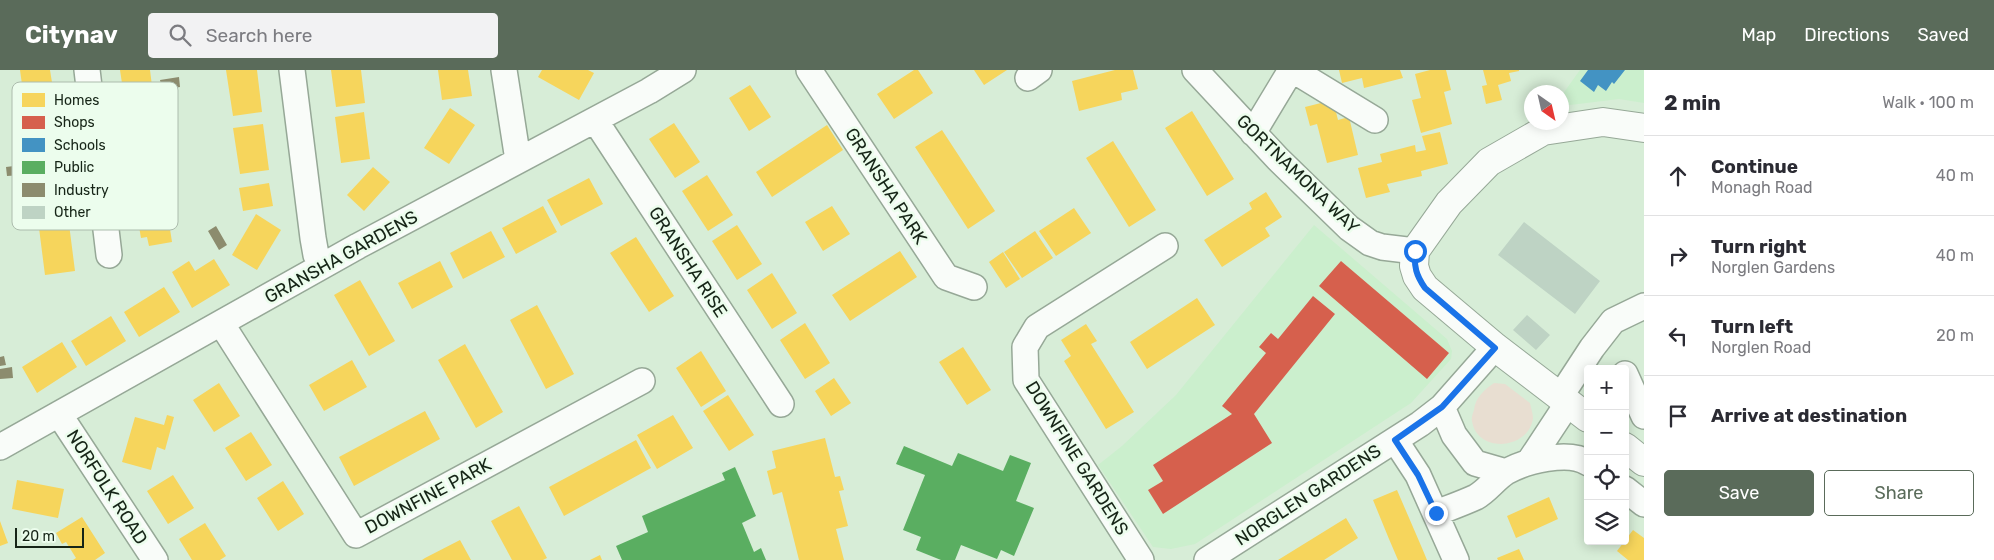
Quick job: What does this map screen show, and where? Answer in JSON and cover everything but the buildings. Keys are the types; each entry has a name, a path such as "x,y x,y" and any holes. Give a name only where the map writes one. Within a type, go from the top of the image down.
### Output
{"street":[{"path":"292,70 312,238 316,255 322,266"},
{"path":"504,70 518,160"},
{"name":"GRANSHA GARDENS","path":"0,447 322,266 595,120 683,70"},
{"name":"GRANSHA PARK","path":"810,70 946,277 974,287"},
{"name":"GORTNAMONA WAY","path":"1195,70 1253,133 1337,217 1370,243 1382,247 1415,251"},
{"path":"1253,133 1292,70 1376,120"},
{"name":"GRANSHA RISE","path":"595,120 781,404"},
{"path":"1572,406 1495,348 1425,288 1417,276 1414,266 1415,251 1449,203 1489,162 1543,131 1603,122 1644,128"},
{"path":"106,230 109,255"},
{"name":"DOWNFINE GARDENS","path":"1141,560 1026,380 1024,347 1037,327 1165,246"},
{"path":"1436,513 1478,496 1518,467 1572,406 1592,348 1614,321 1644,306"},
{"name":"DOWNFINE PARK","path":"221,323 356,535 642,381"},
{"name":"NORGLEN GARDENS","path":"1207,560 1395,440 1442,407 1495,348"},
{"path":"1592,348 1615,365"},
{"path":"1629,383 1644,416"},
{"path":"1442,407 1454,435 1476,463 1518,467 1562,456 1584,461"},
{"name":"NORFOLK ROAD","path":"59,414 155,560"},
{"path":"1395,440 1418,475 1456,560"},
{"path":"1629,450 1644,462"},
{"path":"1629,492 1644,504"}],"shaded area":[{"path":"1580,70 1644,70 1644,103 1619,99 1569,105 1569,85"},
{"path":"1314,225 1447,339 1452,351 1451,359 1411,403 1195,544 1171,549 1153,547 1098,465 1122,446 1176,395"},
{"path":"1494,383 1505,384 1530,403 1533,418 1529,429 1522,437 1513,442 1503,444 1492,443 1483,439 1476,432 1472,421 1478,398"}],"route":[{"path":"1415,251 1414,266 1417,276 1425,288 1495,348 1442,407 1395,440 1418,475 1436,513"}]}
